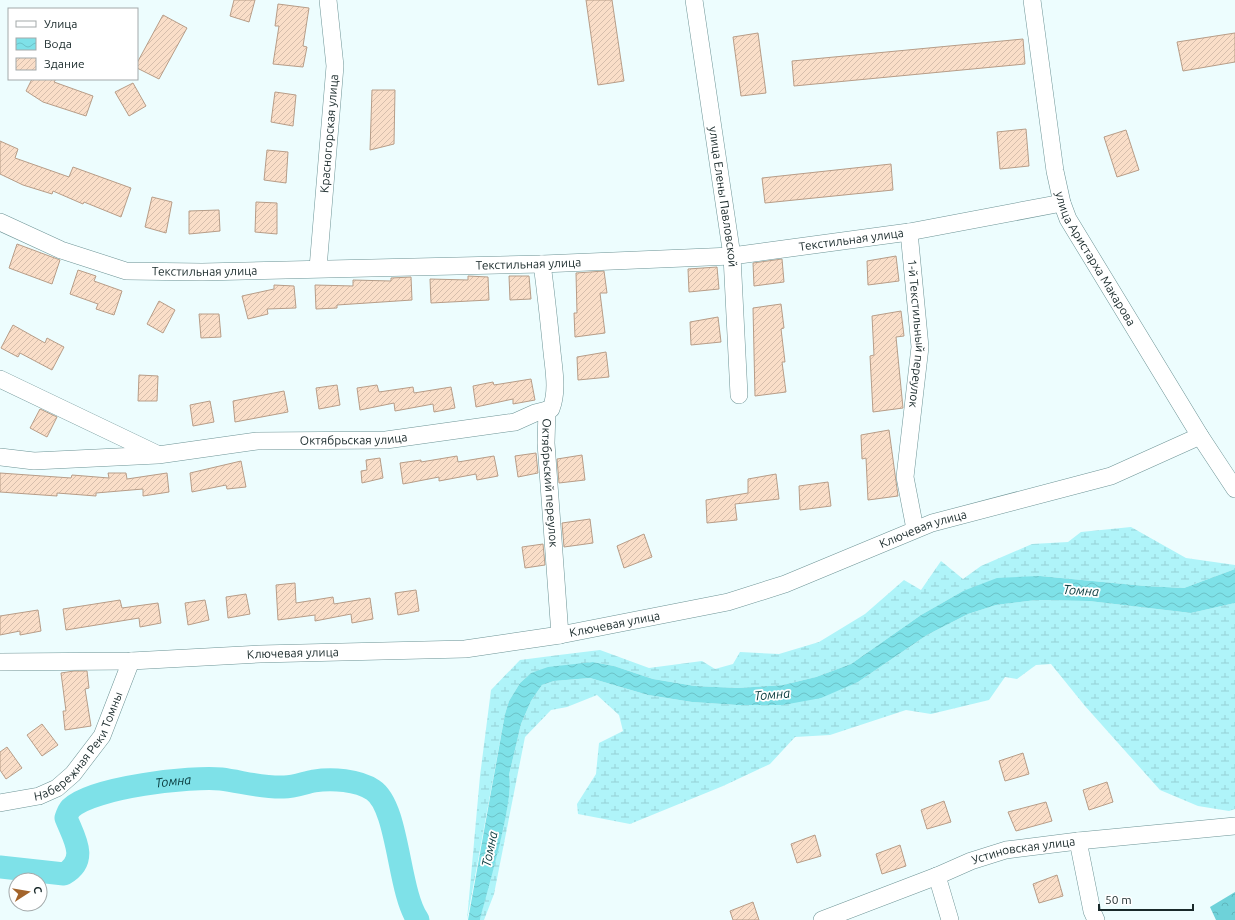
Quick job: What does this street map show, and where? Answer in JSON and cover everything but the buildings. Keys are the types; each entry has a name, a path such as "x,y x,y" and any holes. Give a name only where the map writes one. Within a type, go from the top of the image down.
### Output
{"street":[{"name":"Красногорская улица","path":"318,268 335,66 328,0"},
{"name":"улица Елены Павловской","path":"694,0 732,256 739,395"},
{"name":"улица Аристарха Макарова","path":"1032,0 1055,171 1062,203 1074,230 1200,436 1235,489"},
{"name":"Текстильная улица","path":"0,222 61,250 126,271 202,272 318,268 542,264 732,256 909,232 1062,203"},
{"name":"1-й Текстильный переулок","path":"909,232 920,347 905,477 915,529"},
{"name":"Октябрьский переулок","path":"542,264 555,380 554,400 551,410 547,410 546,443 560,635"},
{"path":"0,378 158,454"},
{"name":"Октябрьская улица","path":"0,457 34,460 158,454 257,441 386,440 515,422 547,410"},
{"name":"Ключевая улица","path":"0,662 131,661 260,654 465,649 560,635 728,602 785,584 915,529 1111,476 1200,436"},
{"name":"Набережная Реки Томны","path":"0,803 39,796 57,788 73,774 102,736 131,661"},
{"name":"Устиновская улица","path":"822,920 937,876 971,861 1006,850 1078,841 1235,826"},
{"path":"1078,841 1092,911 1096,920"},
{"path":"937,876 950,920"}],"green space":[{"path":"1131,527 1186,558 1235,565 1235,569 1184,588 1145,586 1040,576 963,591 921,615 851,664 816,677 783,685 738,688 695,686 653,679 614,666 593,662 531,673 520,683 509,701 505,714 467,920 480,776 491,690 520,660 600,650 649,668 702,661 715,669 733,664 740,652 779,654 819,642 865,614 904,580 921,590 941,561 963,579 981,566 1032,544 1068,542 1081,532"},
{"path":"1036,600 1089,601 1191,613 1235,603 1235,809 1229,811 1198,806 1160,790 1085,706 1051,664 1036,665 1017,679 1005,677 989,700 931,714 906,710 830,735 795,737 770,764 723,786 630,824 578,814 577,804 596,774 599,743 623,731 619,715 597,695 567,707 551,710 525,737 494,894 484,920 480,920 504,824 510,787 509,775 521,724 531,701 542,685 554,681 590,678 648,695 692,702 737,705 783,705 858,682 927,635 968,614 996,605"},
{"path":"1235,892 1235,920 1216,920 1210,907"}],"water":[{"path":"1235,569 1235,603 1191,613 1089,601 1036,600 996,605 968,614 927,635 858,682 821,698 783,705 737,705 692,702 648,695 590,678 554,681 542,685 531,701 521,724 509,775 510,787 504,824 480,920 468,920 505,714 509,701 520,683 531,673 548,667 593,662 614,666 653,679 695,686 738,688 783,685 816,677 851,664 921,615 963,591 997,578 1040,576 1145,586 1184,588"}],"waterway":[{"name":"Томна","path":"0,867 64,874 72,868 78,855 75,841 66,818 71,808 100,794 120,789 143,784 188,779 221,779 276,787 288,787 321,780 345,781 367,787 373,790 382,799 393,831 411,907 418,920"}]}
